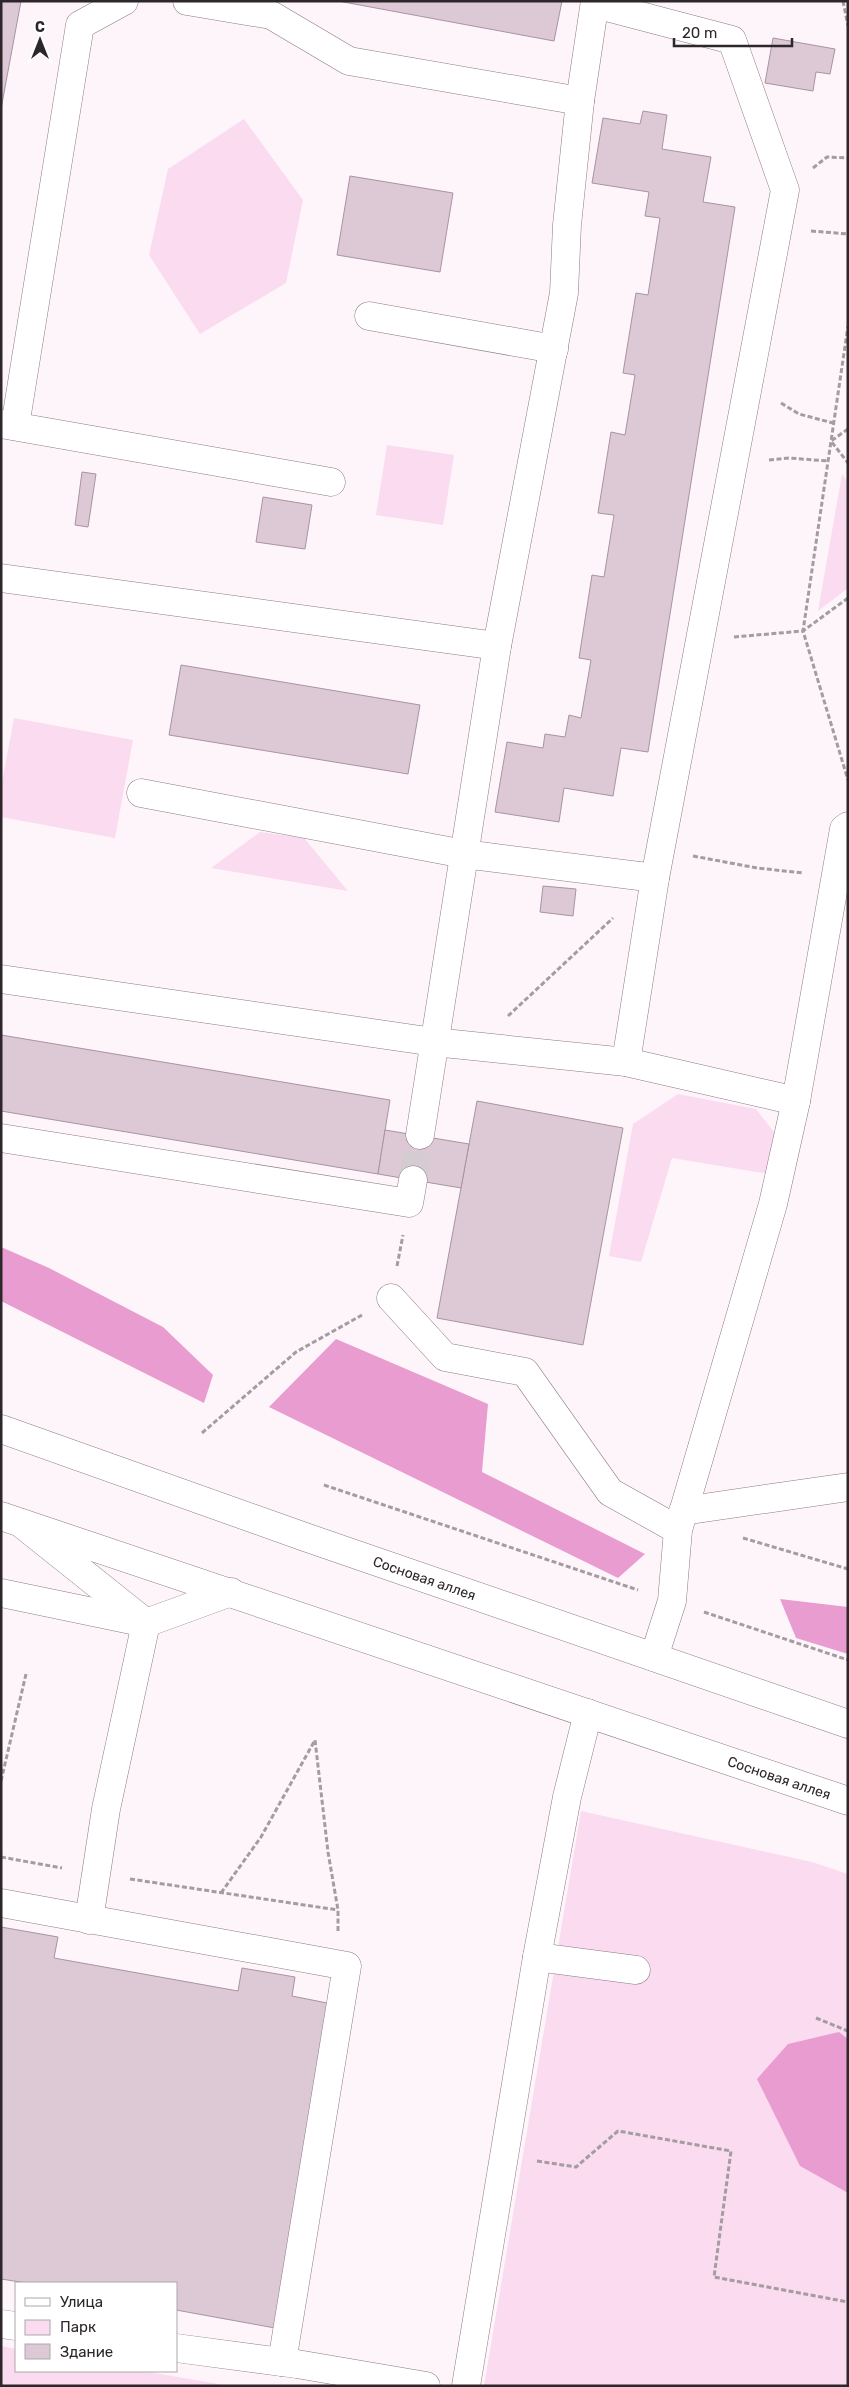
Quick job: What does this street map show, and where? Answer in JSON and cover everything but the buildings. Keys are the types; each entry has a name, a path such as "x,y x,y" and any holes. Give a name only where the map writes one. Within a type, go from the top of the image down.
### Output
{"main road":[{"path":"124,1 80,25 8,425 330,482"},
{"path":"187,1 271,15 349,61 580,101"},
{"path":"420,1135 498,646 564,293 566,225 580,101 595,2 732,40 785,190 660,850 626,1062"},
{"path":"369,316 554,349"},
{"path":"1,578 498,646"},
{"path":"140,792 464,854 655,878"},
{"path":"654,1657 672,1601 680,1521 773,1204 796,1102 844,829 848,826"},
{"path":"1,979 434,1042 626,1062 796,1102"},
{"path":"1,1138 411,1191"},
{"path":"391,1298 445,1357 525,1372 610,1492 680,1521 848,1487"},
{"name":"Сосновая аллея","path":"1,1429 314,1540 848,1724"},
{"path":"10,1519 146,1623"},
{"name":"Сосновая аллея","path":"10,1519 848,1801"},
{"path":"1,1592 146,1623 231,1592"},
{"path":"89,1920 95,1874 127,1703 146,1623"},
{"path":"466,2386 537,1957 566,1797 588,1713"},
{"path":"1,1903 347,1966 282,2362"},
{"path":"537,1957 636,1970"},
{"path":"1,2324 15,2326"},
{"path":"178,2348 282,2362 426,2386"}],"path":[{"path":"843,1 848,26"},
{"path":"848,326 803,631 848,780"},
{"path":"799,414 833,423"},
{"path":"831,441 848,429"},
{"path":"831,441 848,463"},
{"path":"789,458 828,461"},
{"path":"752,635 803,631 848,598"},
{"path":"660,850 756,868 836,876"},
{"path":"475,1046 655,878"},
{"path":"202,1433 296,1352 391,1298 411,1191"},
{"path":"324,1485 848,1660"},
{"path":"740,1538 848,1569"},
{"path":"1,1781 26,1674"},
{"path":"221,1893 261,1837 315,1740 328,1852 338,1910 338,1964"},
{"path":"1,1857 95,1874 338,1910"},
{"path":"816,2018 848,2031"},
{"path":"504,2156 576,2167 618,2131 731,2151 714,2277 848,2302"}],"green space":[{"path":"244,119 303,200 286,283 200,334 149,255 168,169"},
{"path":"387,445 454,455 443,525 376,515"},
{"path":"842,474 848,482 848,588 818,611"},
{"path":"14,718 133,740 115,838 1,817 1,787"},
{"path":"260,832 304,838 348,891 211,868"},
{"path":"678,1094 756,1109 778,1137 769,1174 672,1158 641,1262 609,1256 633,1124"},
{"path":"581,1811 812,1862 848,1874 848,2039 839,2032 800,2166 848,2193 848,2386 484,2386"},
{"path":"1,2346 15,2349 15,2372 149,2372 230,2386 1,2386"}],"shaded area":[{"path":"1,1247 49,1268 163,1327 213,1375 204,1403 1,1301"},
{"path":"336,1339 488,1404 482,1472 645,1554 618,1578 269,1407"},
{"path":"780,1599 848,1607 848,1654 796,1638"},
{"path":"839,2032 848,2039 848,2193 800,2166 757,2079 788,2044"}],"tunnel":[{"path":"413,1180 420,1135"}]}
